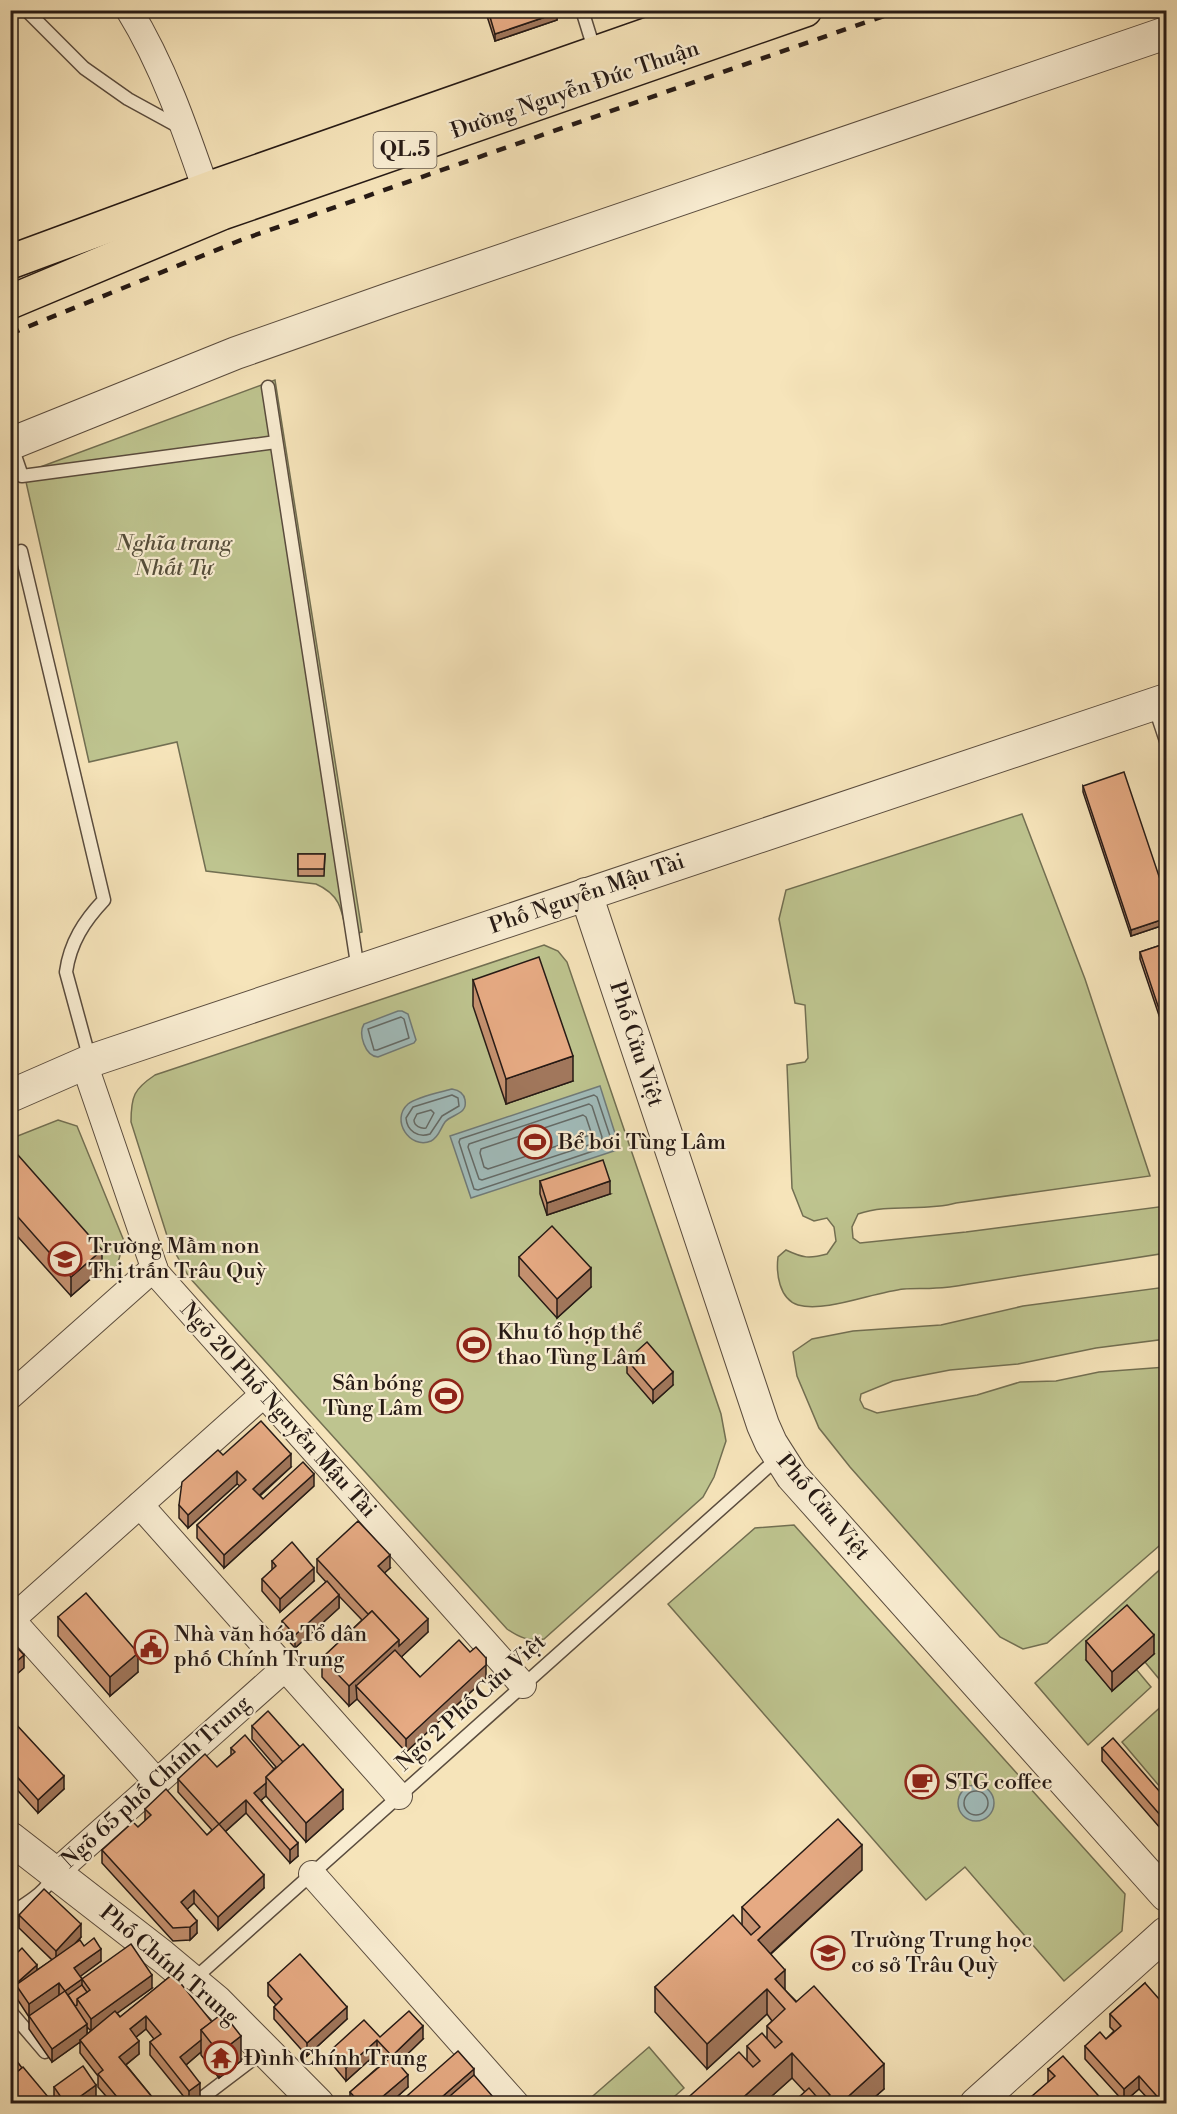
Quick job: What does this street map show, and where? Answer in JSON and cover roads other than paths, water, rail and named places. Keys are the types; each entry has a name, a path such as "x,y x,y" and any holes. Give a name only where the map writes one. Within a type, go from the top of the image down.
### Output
{"highway":[{"name":"Đường Nguyễn Đức Thuận","path":"10,302 222,213 562,80 595,53 718,10"},
{"name":"Đường Nguyễn Đức Thuận","path":"10,262 206,190 562,80 804,10"}],"street":[{"path":"129,10 156,63 185,130 206,190"},
{"path":"11,444 236,353 1167,33"},
{"name":"Phố Nguyễn Mậu Tài","path":"10,1096 87,1062 1160,702"},
{"name":"Phố Cửu Việt","path":"586,894 764,1425 779,1457 792,1476 1167,1895"},
{"name":"Ngõ 20 Phố Nguyễn Mậu Tài","path":"87,1062 154,1268 160,1278 524,1685"},
{"path":"10,1396 154,1268"},
{"path":"157,1782 11,1618 264,1394"},
{"path":"140,1505 399,1796"},
{"name":"Ngõ 65 phố Chính Trung","path":"55,1873 285,1668"},
{"name":"Phố Chính Trung","path":"10,1838 216,2001 318,2103"},
{"path":"312,1874 516,2103"},
{"path":"976,2103 1167,1934"}],"lane":[{"path":"26,10 84,68 128,99 185,130"},
{"path":"582,10 595,53"},
{"path":"268,387 358,971"},
{"path":"11,444 22,476 276,442"},
{"path":"21,551 104,900 74,940 66,972 87,1062"},
{"path":"1160,702 1167,741"},
{"name":"Ngõ 2 Phố Cửu Việt","path":"192,1981 779,1457"},
{"path":"10,1914 40,1895 55,1873"},
{"path":"10,2011 45,2052"},
{"path":"194,2103 266,2050"}],"water":[{"path":"398,1011 408,1014 416,1040 414,1043 378,1057 373,1056 366,1049 362,1039 364,1024"},
{"name":"Bể bơi Tùng Lâm","path":"600,1086 620,1149 471,1198 450,1136"},
{"path":"452,1089 463,1095 464,1109 448,1119 438,1135 431,1141 423,1143 410,1137 405,1132 401,1118 408,1104"},
{"path":"976,1785 989,1790 994,1803 989,1816 976,1821 963,1816 958,1803 963,1790"}],"railway":[{"path":"10,334 241,240 901,10"}],"place":[{"name":"Bể bơi Tùng Lâm","path":"535,1142"},
{"name":"Trường Mầm non Thị trấn Trâu Quỳ","path":"65,1259"},
{"name":"Khu tổ hợp thể thao Tùng Lâm","path":"474,1345"},
{"name":"Sân bóng Tùng Lâm","path":"446,1396"},
{"name":"Nhà văn hóa Tổ dân phố Chính Trung","path":"151,1647"},
{"name":"STG coffee","path":"922,1782"},
{"name":"Trường Trung học cơ sở Trâu Quỳ","path":"828,1953"},
{"name":"Đình Chính Trung","path":"221,2058"}],"park label":[{"name":"Nghĩa trang Nhất Tự","path":"174,556"}]}
